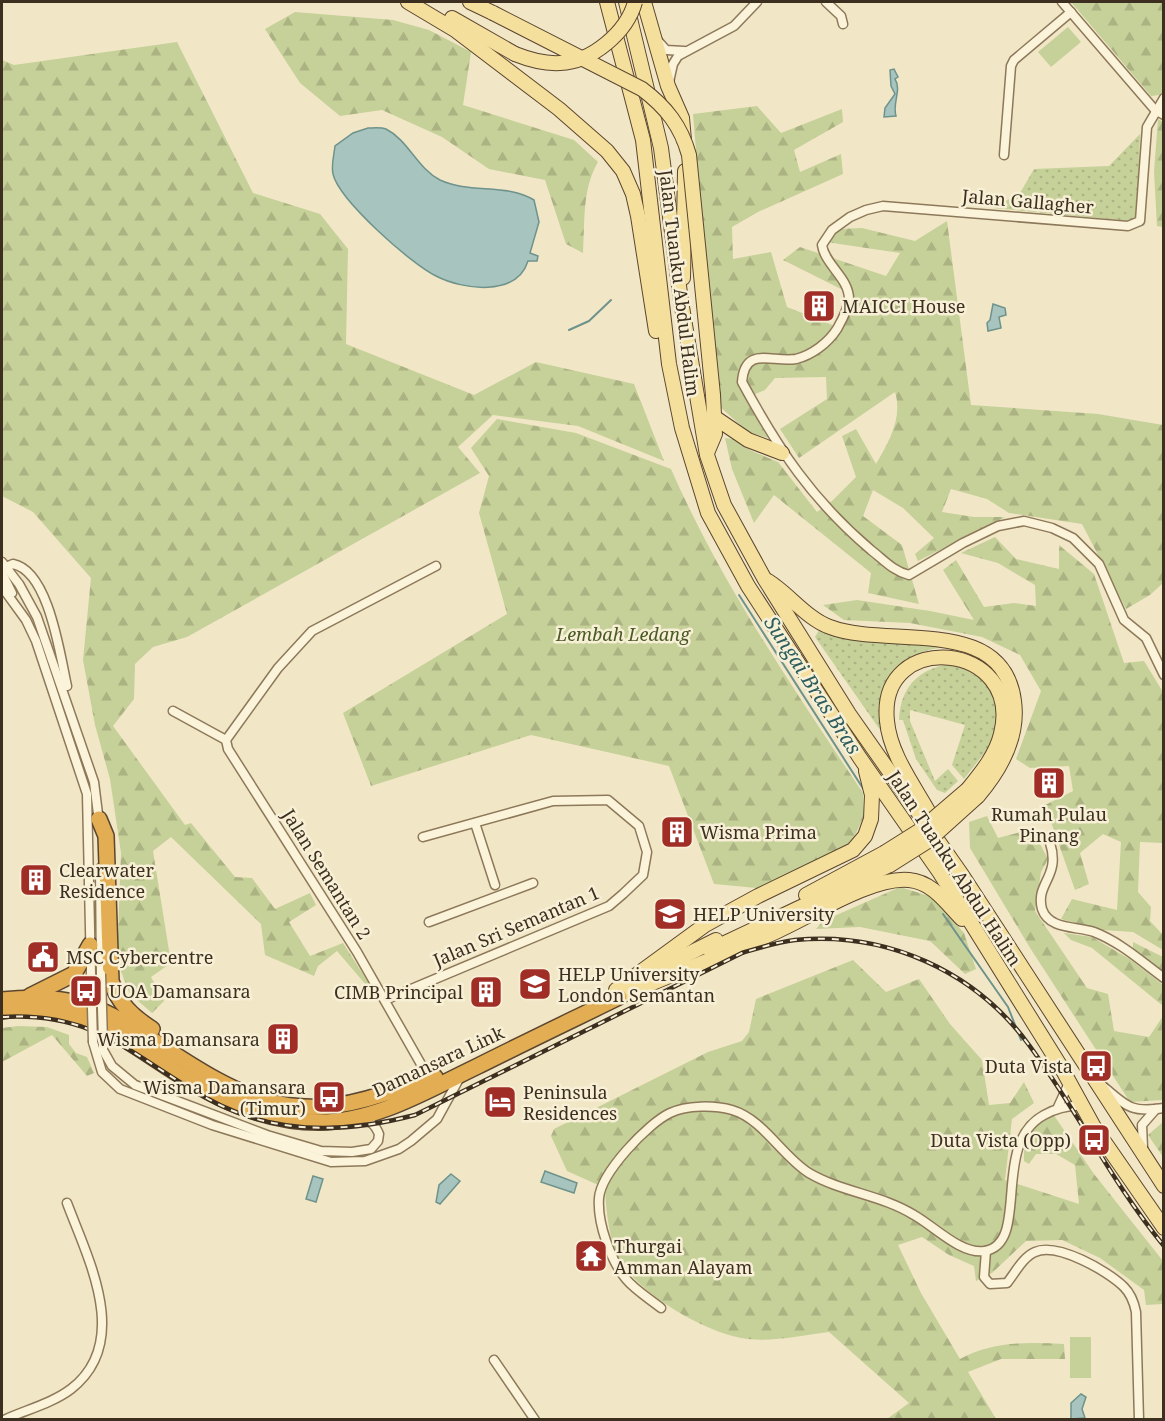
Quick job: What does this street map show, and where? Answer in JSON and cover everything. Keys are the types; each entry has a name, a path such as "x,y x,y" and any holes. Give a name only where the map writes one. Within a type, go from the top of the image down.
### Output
{"highway":[{"path":"99,819 106,836 108,953 115,994 140,1021 160,1034 202,1072"},
{"path":"28,998 74,974 90,945"},
{"name":"Damansara Link","path":"2,1011 38,1008 73,1013 116,1032 217,1096 251,1111 288,1120 341,1120 392,1107 462,1074 618,993"},
{"name":"Damansara Link","path":"2,1000 28,998 84,1004 120,1020 202,1072 253,1098 282,1106 320,1108 354,1104 429,1080 618,993"}],"main road":[{"path":"408,2 515,54 541,62 562,63 592,53 606,44 621,29 635,2"},
{"path":"423,2 453,23 584,129 607,151 623,171 633,194 638,216 671,418 689,478 708,513"},
{"path":"470,2 642,89 657,100 677,124 688,155 713,395 714,434 706,455"},
{"name":"Jalan Tuanku Abdul Halim","path":"607,2 643,140 669,364 682,428 708,513 748,586 860,759 940,873 1069,1082 1094,1127 1164,1228"},
{"name":"Jalan Tuanku Abdul Halim","path":"626,2 661,148 681,301 706,455 723,505 764,578 849,714 956,865 1160,1180"},
{"path":"644,2 668,86 682,118 685,152 685,264 681,301"},
{"path":"714,417 748,440 782,453"},
{"path":"618,993 887,859 919,831 973,792 996,771 1010,746 1016,714 1013,692 993,658 977,649 951,640 865,635 830,627 817,621 786,592 764,578"},
{"path":"956,865 888,732 887,705 892,685 906,669 922,660 945,656 974,664 988,675 1002,701 1001,733 998,743 973,792"},
{"path":"618,993 705,925 756,896 853,850 865,836 871,819 872,795 860,759"},
{"path":"618,993 773,934 884,882 908,879 929,886 977,934"}],"street":[{"path":"668,86 673,64 684,51 734,26 757,2"},
{"path":"826,2 844,19"},
{"path":"1062,2 1155,110 1164,115"},
{"path":"1004,155 1011,66 1014,60 1071,12"},
{"path":"653,33 666,50 684,51"},
{"path":"1155,110 1164,98"},
{"name":"Jalan Gallagher","path":"782,453 742,382 743,371 748,363 758,358 794,359 806,356 825,344 834,333 844,316 849,301 848,291 824,254 822,245 832,230 850,217 883,206 1133,225 1140,222 1147,127 1155,110"},
{"path":"782,453 844,527 897,572 909,574 998,526 1024,521 1052,528 1073,538 1099,564 1124,620 1146,638 1164,675"},
{"path":"4,564 2,573 4,579 26,620 64,720 87,794 90,945 96,974"},
{"path":"4,564 13,564 23,568 39,587 51,615 75,722"},
{"path":"4,564 29,600 37,617 94,782 99,819 96,974 98,1041 102,1072 120,1089 202,1121 331,1162 365,1161 399,1149 411,1141 437,1119 462,1074"},
{"path":"173,711 226,740 278,668 312,631 436,566"},
{"path":"2,586 26,620"},
{"name":"Jalan Semantan 2","path":"226,740 228,749 385,1000 429,1080"},
{"name":"Jalan Sri Semantan 1","path":"385,1000 609,906 643,876 647,852 639,826 608,800 553,801 423,837"},
{"path":"476,823 495,885"},
{"path":"1050,843 1053,868 1041,898 1043,912 1050,920 1093,932 1119,944 1164,978"},
{"name":"Jalan Sri Semantan 1","path":"429,922 533,883"},
{"path":"98,1041 106,1058 117,1073 135,1085 184,1104 321,1151 352,1152 371,1149 376,1145 379,1134 372,1122 360,1118 341,1120"},
{"path":"1090,1070 1127,1107 1137,1110 1160,1108"},
{"path":"1058,1107 1069,1082"},
{"path":"661,1308 626,1279 621,1271 612,1254 602,1223 599,1198 609,1171 659,1119 672,1112 717,1107 735,1111 751,1119 809,1172 903,1208 964,1248 986,1251 995,1248 1005,1236 1010,1219 1014,1154 1020,1139 1035,1120 1058,1107 1083,1106"},
{"path":"1160,1108 1145,1119 1141,1132 1142,1145 1160,1180"},
{"path":"4,1419 54,1399 70,1389 82,1378 97,1354 102,1315 100,1294 67,1203"},
{"path":"986,1251 984,1277 990,1284 1006,1282 1033,1252 1054,1250 1066,1252 1122,1285 1133,1301 1138,1419"},
{"path":"494,1360 535,1419"}],"green space":[{"path":"1071,2 1163,2 1164,90 1160,95 1151,96"},
{"path":"295,12 393,20 429,30 471,52 463,105 574,140 598,162 587,194 583,253 566,244 545,180 489,169 442,137 382,110 340,116 300,83 265,29"},
{"path":"1068,27 1081,42 1051,67 1038,52"},
{"path":"177,42 253,193 320,214 348,249 346,344 474,395 536,362 634,384 664,461 578,426 493,415 458,447 480,473 187,637 153,647 135,664 134,699 113,726 185,825 191,823 235,877 252,878 275,909 310,893 316,905 289,922 310,956 343,943 370,985 366,985 337,951 318,966 314,976 265,955 261,924 171,837 153,851 171,963 151,977 164,1001 152,1013 130,994 117,961 121,853 110,779 95,725 83,660 91,578 33,512 2,496 2,60 14,65"},
{"path":"757,106 781,133 842,109 843,122 794,150 800,172 841,154 843,174 758,212 732,227 733,259 771,252 787,307 840,328 851,294 783,260 800,247 886,276 900,253 826,242 837,229 862,228 915,241 947,221 971,405 1098,414 1163,425 1163,583 1150,595 1126,609 1082,524 1009,513 987,499 951,489 942,512 974,517 1005,517 918,561 915,554 934,538 903,508 873,490 863,516 902,545 919,604 868,593 871,573 774,495 754,523 732,469 725,438 733,439 752,451 778,462 817,512 832,501 856,477 842,436 856,429 876,464 890,438 897,411 895,392 799,458 780,429 827,399 826,377 775,378 765,390 745,398 768,438 748,432 717,404 693,114"},
{"path":"1158,119 1163,122 1163,227 1157,226 1154,172"},
{"path":"1140,134 1137,215 1131,221 993,208 1020,193 1034,169 1109,166"},
{"name":"Lembah Ledang","path":"497,419 576,433 671,469 691,512 736,595 785,675 863,793 864,816 851,844 757,888 714,884 669,766 531,735 371,786 343,713 507,614 479,513 489,476 471,448"},
{"path":"995,537 1016,559 1059,569 1059,545 1094,574 1124,663 1144,661 1163,692 1163,843 1140,842 1138,892 1151,907 1150,921 1163,935 1163,950 1133,932 1102,930 1061,919 1072,899 1117,910 1121,842 1103,834 1080,853 1089,884 1075,890 1045,805 1073,791 1069,766 1030,768 1016,759 1041,691 1020,655 982,637 910,623 844,620 823,605 857,600 974,620 943,570 956,560 984,607 1014,603 1036,606 1035,585 998,563 961,553"},
{"path":"821,627 955,647 938,648 920,653 898,668 890,690 885,737 815,637"},
{"path":"956,663 974,667 1000,694 996,738 964,779 952,765 965,725 910,710 910,721 935,781 948,769 958,781 945,793 937,790 916,759 903,720 899,720 904,696 916,679 933,668"},
{"path":"987,816 998,838 1032,829 1048,859 1041,872 1035,911 1087,988 1108,994 1114,1031 1149,1037 1163,1016 1163,1100 1130,1102 1032,951 970,848 969,822"},
{"path":"900,887 932,897 964,933 976,969 965,974 930,941 860,927 816,929 823,921"},
{"path":"1064,933 1092,937 1131,960 1163,985 1163,1006 1092,948 1071,940"},
{"path":"1133,942 1163,957 1163,971 1133,950"},
{"path":"853,960 886,992 919,979 950,1024 982,1060 989,1105 1010,1103 1024,1082 1034,1103 1012,1119 1005,1180 1079,1204 1075,1165 1056,1154 1036,1154 1029,1164 1024,1161 1027,1139 1040,1123 1053,1114 1094,1174 1163,1261 1163,1304 1146,1305 1144,1290 1100,1258 1062,1240 1026,1241 992,1273 976,1281 974,1266 949,1255 922,1237 898,1245 921,1293 960,1359 985,1349 1011,1344 1064,1344 1065,1359 1001,1359 968,1372 996,1419 887,1419 909,1403 829,1332 778,1339 748,1339 714,1330 676,1311 642,1286 619,1259 610,1234 605,1188 567,1171 551,1136 554,1129 708,1052 742,1041 749,1032 756,999"},
{"path":"47,1027 69,1035 69,1044 76,1053 87,1057 94,1073 87,1076 52,1035 2,1062 2,1028"},
{"path":"1163,1122 1163,1157 1148,1135"},
{"path":"1070,1337 1091,1337 1091,1378 1070,1378"}],"water":[{"path":"894,69 898,77 895,79 898,88 896,116 884,117 885,108 895,94 891,86 890,70"},
{"path":"368,128 384,128 394,134 425,169 440,180 464,187 512,192 534,200 539,222 530,253 538,256 537,261 528,261 522,273 501,285 474,287 447,281 410,259 362,215 338,185 333,174 335,146 353,133"},
{"path":"993,304 1005,308 1006,315 999,317 1001,328 988,331 987,323 990,320"},
{"path":"545,1171 577,1183 574,1193 541,1182"},
{"path":"451,1174 460,1181 440,1204 436,1202 439,1185"},
{"path":"313,1176 323,1179 316,1202 306,1199"},
{"path":"1081,1394 1086,1397 1082,1409 1085,1418 1071,1419 1071,1403"}],"waterway":[{"name":"Sungai Bras Bras","path":"569,330 589,321 611,300"},
{"name":"Sungai Bras Bras","path":"739,595 864,790"},
{"name":"Sungai Bras Bras","path":"943,914 1008,1007 1021,1040"}],"railway":[{"path":"2,1017 38,1017 68,1023 95,1032 120,1044 193,1090 222,1106 245,1115 269,1122 317,1128 366,1125 415,1115 742,953 795,940 829,939 862,942 926,961 955,977 982,996 1007,1019 1029,1045 1128,1197 1164,1246"}],"place":[{"name":"MAICCI House","path":"819,306"},
{"name":"Rumah Pulau Pinang","path":"1049,783"},
{"name":"Wisma Prima","path":"677,832"},
{"name":"Clearwater Residence","path":"36,880"},
{"name":"HELP University","path":"670,914"},
{"name":"MSC Cybercentre","path":"43,957"},
{"name":"HELP University London Semantan","path":"535,984"},
{"name":"UOA Damansara","path":"86,991"},
{"name":"CIMB Principal","path":"486,992"},
{"name":"Wisma Damansara","path":"283,1039"},
{"name":"Duta Vista","path":"1096,1066"},
{"name":"Wisma Damansara (Timur)","path":"329,1097"},
{"name":"Peninsula Residences","path":"500,1102"},
{"name":"Duta Vista (Opp)","path":"1094,1140"},
{"name":"Thurgai Amman Alayam","path":"591,1256"}]}
